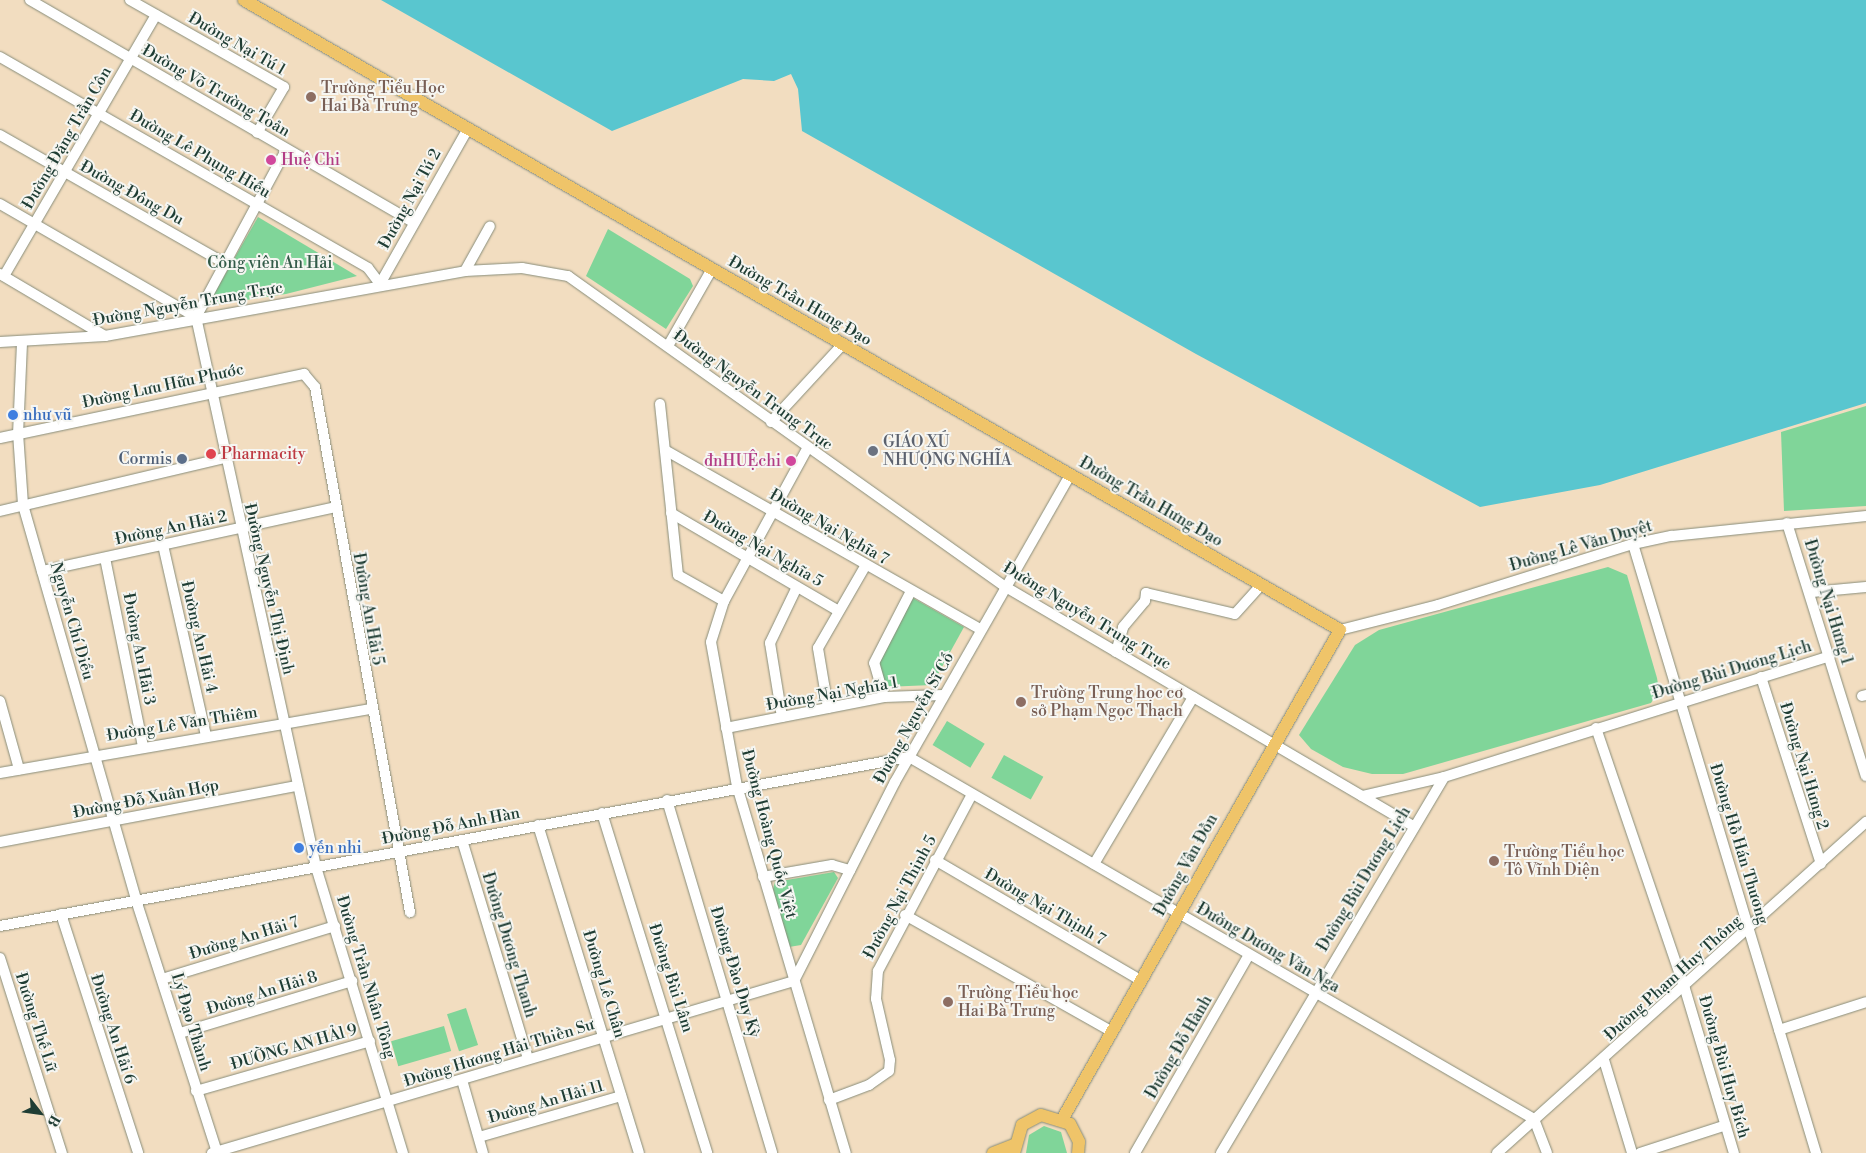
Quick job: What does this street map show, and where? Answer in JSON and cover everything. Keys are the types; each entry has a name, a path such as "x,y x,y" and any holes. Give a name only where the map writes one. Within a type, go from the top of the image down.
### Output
{"main road":[{"name":"Đường Trần Hưng Đạo","path":"244,0 467,130 1340,630"},
{"name":"Đường Vân Đồn","path":"1063,1118 1273,744 1340,630"},
{"path":"993,1153 1014,1149 1022,1125 1031,1118 1047,1115 1063,1118 1076,1132 1079,1152"}],"street":[{"name":"Đường Võ Trường Toản","path":"30,0 413,222"},
{"name":"Đường Nại Tú 1","path":"130,0 284,87 257,133"},
{"name":"Đường Đặng Trần Côn","path":"2,275 35,224 156,15"},
{"name":"Đường Lê Phụng Hiếu","path":"0,57 368,268 380,284"},
{"name":"Đường Nại Tú 2","path":"380,284 413,222 467,130"},
{"name":"Đường Đông Du","path":"0,135 223,262"},
{"path":"0,204 196,317 223,262 286,150"},
{"path":"465,271 490,226"},
{"name":"Đường Nguyễn Trung Trực","path":"0,342 22,343 105,336 196,317 380,284 465,271 522,268 568,276 668,346 807,449 1004,586 1413,826"},
{"path":"668,346 712,269"},
{"path":"2,275 105,336"},
{"name":"Đường Nguyễn Thị Định","path":"196,317 239,528 316,867"},
{"name":"Nguyễn Chí Diểu","path":"22,343 18,433 23,505 136,900"},
{"path":"771,422 843,344"},
{"name":"Đường Lưu Hữu Phước","path":"0,438 210,390 304,374"},
{"name":"Đường An Hải 5","path":"304,374 315,387 370,710 396,852 410,912"},
{"path":"660,404 678,575 724,601"},
{"name":"Đường Hoàng Quốc Việt","path":"807,449 724,601 711,642 737,786 846,1153"},
{"name":"Đường Nại Nghĩa 7","path":"665,450 866,566 980,629"},
{"path":"0,511 224,458"},
{"name":"Đường Nguyễn Sĩ Cố","path":"794,981 909,757 1004,586 1070,475"},
{"name":"Đường An Hải 2","path":"42,571 335,508"},
{"name":"Đường Nại Nghĩa 5","path":"671,513 839,611"},
{"name":"Đường Lê Văn Duyệt","path":"1340,630 1438,606 1633,544 1787,523 1866,516"},
{"name":"Đường Nại Hưng 1","path":"1787,523 1812,592 1829,656 1866,776"},
{"name":"Đường Hồ Hán Thương","path":"1633,544 1816,1153"},
{"name":"Đường An Hải 4","path":"163,545 206,736"},
{"name":"Đường An Hải 3","path":"105,558 143,746"},
{"path":"828,708 818,648 866,566"},
{"path":"1116,652 1123,627 1145,601 1146,593 1235,614 1262,584"},
{"path":"782,717 770,643 797,587"},
{"path":"1812,592 1866,587"},
{"path":"884,697 874,663 911,591"},
{"name":"Đường Bùi Dương Lịch","path":"1362,796 1444,776 1829,656"},
{"name":"Đường Nại Hưng 2","path":"1760,677 1821,864"},
{"name":"Đường Nại Nghĩa 1","path":"726,728 884,697 943,695"},
{"path":"1094,864 1193,697"},
{"path":"0,701 19,769"},
{"name":"Đường Lê Văn Thiêm","path":"0,773 94,754 284,722 370,710"},
{"name":"Đường Bùi Huy Bích","path":"1596,728 1685,988 1734,1153"},
{"name":"Đường Đỗ Anh Hàn","path":"0,926 462,840 737,786 909,757"},
{"name":"Đường Dương Văn Nga","path":"909,757 1534,1119"},
{"name":"Đường Bùi Dương Lịch","path":"1221,1153 1314,992 1444,776"},
{"name":"Đường Đỗ Xuân Hợp","path":"0,842 297,786"},
{"name":"Đường Nại Thịnh 5","path":"830,1100 880,1080 888,1071 875,984 905,915 972,794"},
{"name":"Đường Đào Duy Kỳ","path":"667,800 772,1153"},
{"name":"Đường Bùi Lâm","path":"602,813 668,1017 707,1153"},
{"name":"Đường Phạm Huy Thông","path":"1497,1153 1685,988 1866,822"},
{"name":"Đường Lê Chân","path":"538,825 604,1036 636,1152"},
{"name":"Đường Dương Thanh","path":"462,840 528,1058"},
{"name":"Đường Nại Thịnh 7","path":"936,860 1140,980"},
{"path":"763,876 832,865 850,870"},
{"name":"Đường Trần Nhân Tông","path":"316,867 403,1153"},
{"name":"Lý Đạo Thành","path":"136,900 180,1033 216,1153"},
{"name":"Đường An Hải 6","path":"61,914 138,1153"},
{"path":"905,915 1111,1031"},
{"name":"Đường An Hải 7","path":"162,979 335,926"},
{"name":"Đường Đỗ Hành","path":"1135,1153 1250,955"},
{"name":"Đường Thế Lữ","path":"0,958 62,1153"},
{"name":"Đường An Hải 8","path":"180,1033 352,981"},
{"name":"Đường Hương Hải Thiền Sư","path":"216,1153 388,1103 528,1058 794,981"},
{"path":"1779,1030 1866,1002"},
{"name":"ĐƯỜNG AN HẢl 9","path":"196,1091 370,1040"},
{"path":"1604,1060 1632,1153"},
{"path":"462,1080 484,1153"},
{"name":"Đường An Hải 11","path":"479,1137 621,1096"},
{"path":"1534,1119 1547,1153"},
{"path":"1640,1153 1726,1125"}],"green space":[{"name":"Công viên An Hải","path":"258,217 357,276 286,294 207,306"},
{"path":"608,229 690,279 693,286 666,329 586,276"},
{"path":"1866,406 1866,506 1784,511 1781,432"},
{"path":"1608,567 1627,575 1657,678 1659,690 1651,703 1403,774 1372,774 1343,767 1311,749 1299,735 1355,645 1379,630"},
{"path":"913,598 964,627 932,685 885,687 878,665"},
{"path":"947,721 985,744 970,768 933,745"},
{"path":"1004,755 1043,777 1031,800 991,778"},
{"path":"834,872 838,878 801,945 789,947 773,889 775,882"},
{"path":"466,1008 478,1045 459,1051 447,1014"},
{"path":"444,1026 451,1051 398,1066 391,1041"},
{"path":"1044,1126 1061,1132 1067,1153 1026,1153 1029,1135"}],"water":[{"path":"381,0 1866,0 1866,403 1600,485 1480,507 1196,354 802,131 798,89 791,74 774,81 743,79 612,131"}],"place":[{"name":"Trường Tiểu Học Hai Bà Trưng","path":"311,97"},
{"name":"Huệ Chi","path":"271,160"},
{"name":"như vũ","path":"13,415"},
{"name":"GIÁO XÚ NHƯỢNG NGHĨA","path":"873,451"},
{"name":"Pharmacity","path":"211,454"},
{"name":"Cormis","path":"182,459"},
{"name":"đnHUỆchi","path":"791,461"},
{"name":"Trường Trung học cơ sở Phạm Ngọc Thạch","path":"1021,702"},
{"name":"yến nhi","path":"299,848"},
{"name":"Trường Tiểu học Tô Vĩnh Diện","path":"1494,861"},
{"name":"Trường Tiểu học Hai Bà Trưng","path":"948,1002"}]}
